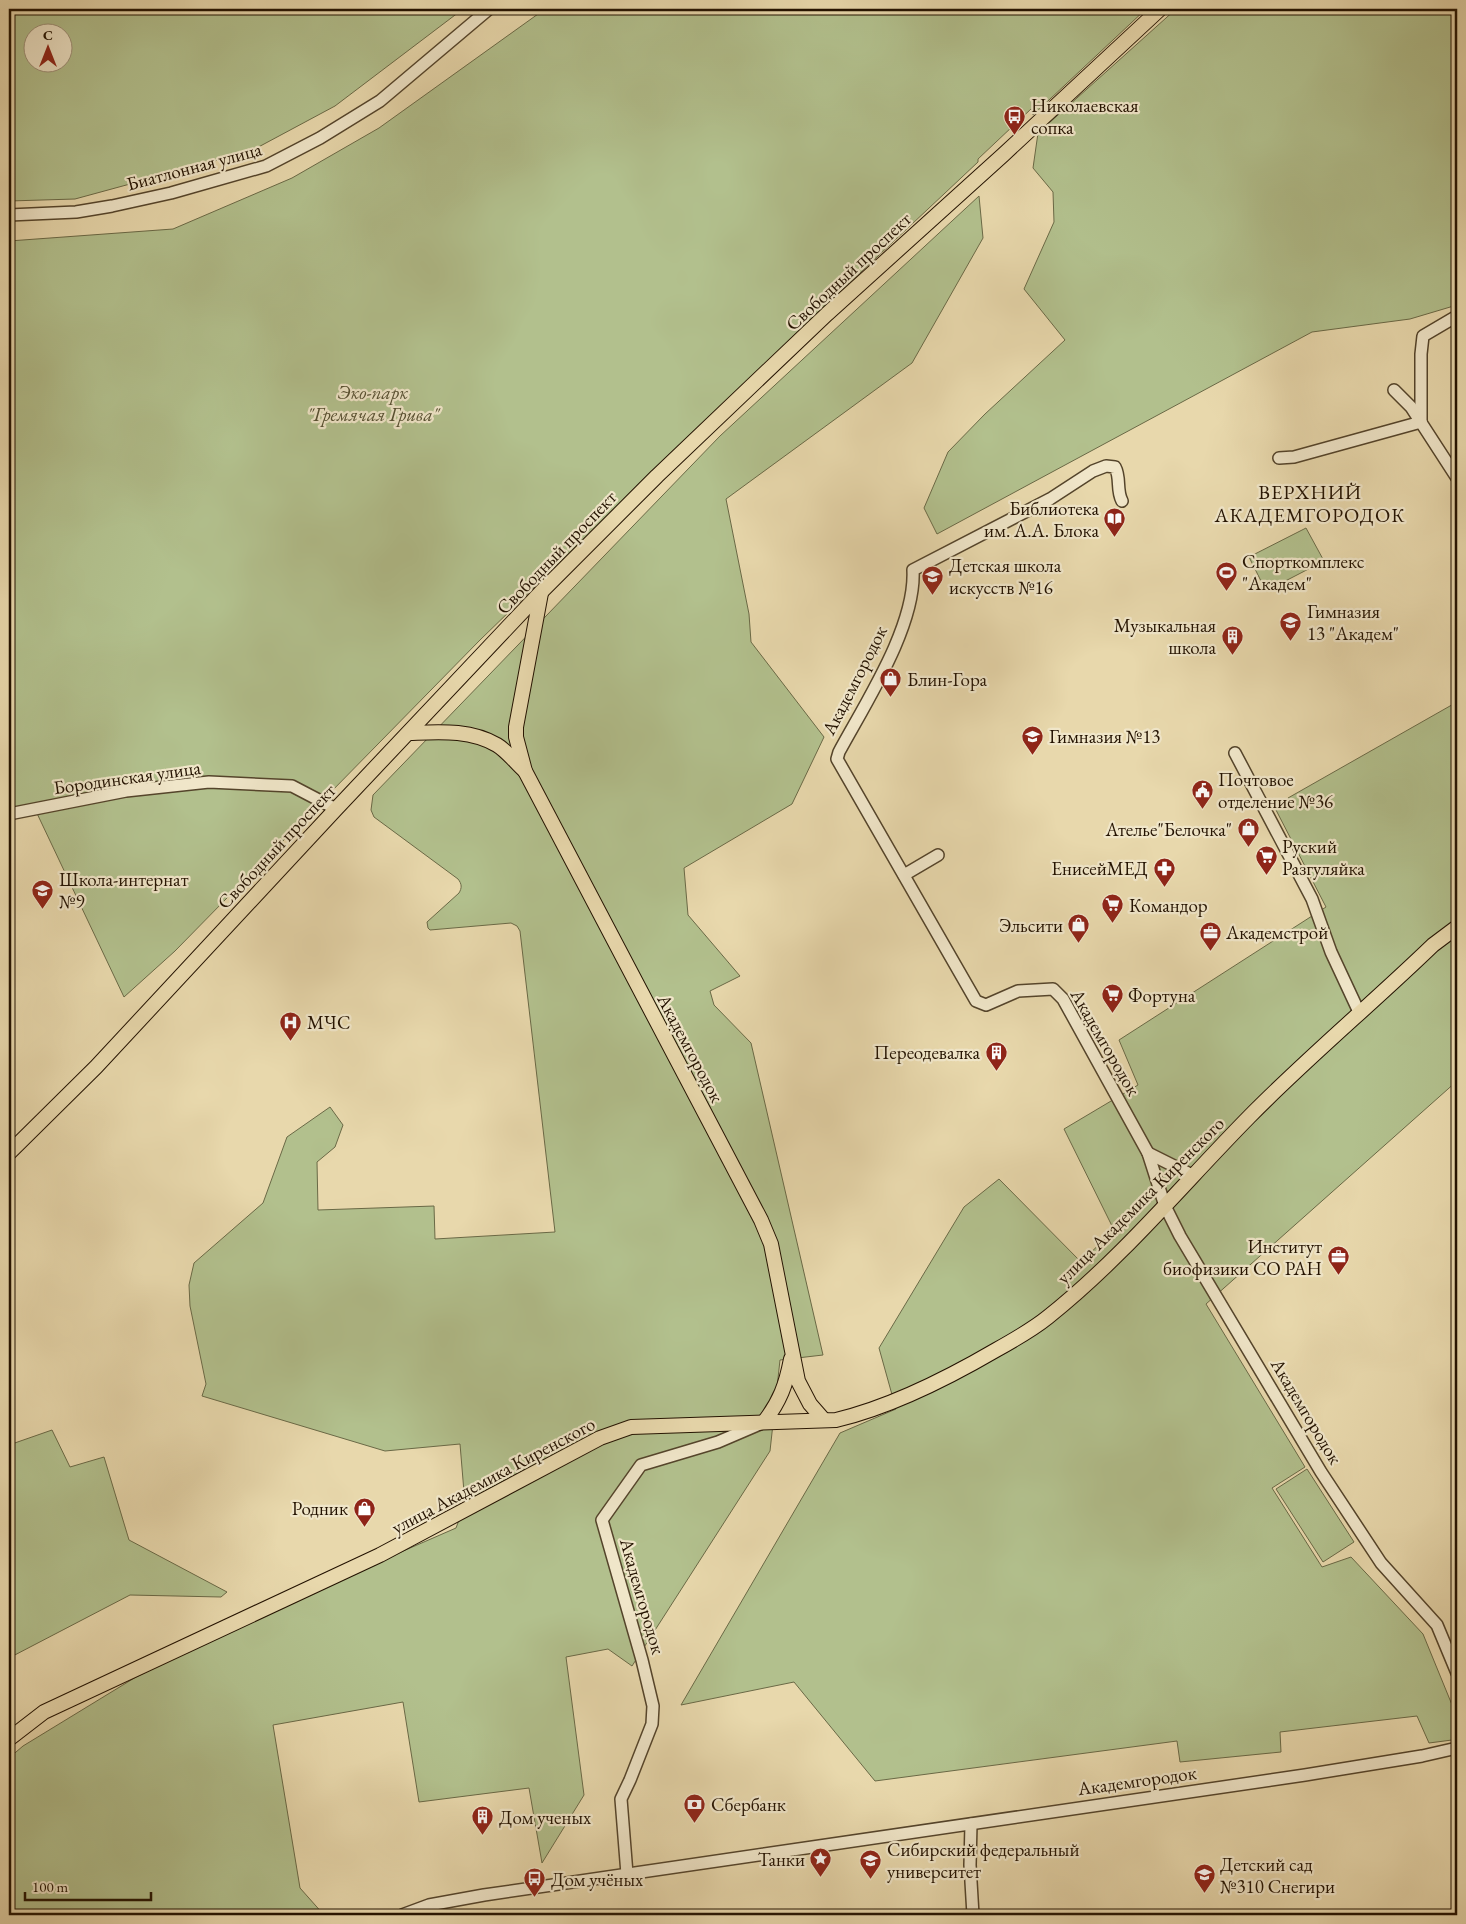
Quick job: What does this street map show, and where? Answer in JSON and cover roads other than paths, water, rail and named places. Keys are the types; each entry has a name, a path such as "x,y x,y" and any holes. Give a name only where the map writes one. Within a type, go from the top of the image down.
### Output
{"main road":[{"name":"Свободный проспект","path":"9,1153 96,1067 541,592 657,476 827,314 1003,155 1160,9"},
{"path":"525,771 516,737 516,726 541,592"},
{"path":"409,733 468,734 497,745 525,771"},
{"name":"Академгородок","path":"525,771 761,1220 773,1253 798,1381 810,1404 824,1420"},
{"name":"улица Академика Киренского","path":"9,1739 44,1712 380,1555 600,1438 631,1428 836,1420 854,1416 935,1383 1025,1333 1065,1302 1118,1253 1256,1110 1359,1012 1457,927"},
{"path":"764,1422 778,1404 786,1382 792,1354"}],"street":[{"name":"Биатлонная улица","path":"9,215 76,212 112,206 171,193 266,166 320,138 380,101 489,9"},
{"path":"1421,422 1421,354 1423,336 1457,316"},
{"path":"1394,390 1411,407 1457,478"},
{"path":"1279,458 1294,457 1421,422"},
{"name":"Академгородок","path":"1122,501 1119,495 1116,467 1100,468 1050,499 913,570 914,584 901,635 837,759 976,1001 986,1005 1018,991 1053,989 1063,999 1148,1153 1165,1206 1180,1236 1283,1410 1359,1530 1381,1563 1437,1625 1457,1674"},
{"path":"1235,753 1312,899 1331,952 1359,1012"},
{"name":"Бородинская улица","path":"9,814 126,791 208,782 292,786 336,810"},
{"path":"904,875 938,855"},
{"path":"1148,1153 1192,1175"},
{"name":"Академгородок","path":"627,1874 621,1798 652,1724 653,1706 642,1660 602,1520 641,1465 718,1442 764,1422"},
{"name":"Академгородок","path":"402,1915 429,1905 450,1901 1314,1773 1422,1756 1457,1748"},
{"path":"970,1824 973,1915"}],"place":[{"name":"Николаевская сопка","path":"1015,135"},
{"name":"Библиотека им. А.А. Блока","path":"1115,538"},
{"name":"Спорткомплекс \"Академ\"","path":"1226,591"},
{"name":"Детская школа искусств №16","path":"933,595"},
{"name":"Гимназия 13 \"Академ\"","path":"1291,641"},
{"name":"Музыкальная школа","path":"1232,655"},
{"name":"Блин-Гора","path":"891,698"},
{"name":"Гимназия №13","path":"1033,755"},
{"name":"Почтовое отделение №36","path":"1202,809"},
{"name":"Ателье\"Белочка\"","path":"1248,848"},
{"name":"Руский Разгуляйка","path":"1266,876"},
{"name":"ЕнисейМЕД","path":"1164,887"},
{"name":"Школа-интернат №9","path":"43,909"},
{"name":"Командор","path":"1113,924"},
{"name":"Эльсити","path":"1079,944"},
{"name":"Академстрой","path":"1210,951"},
{"name":"Фортуна","path":"1112,1014"},
{"name":"МЧС","path":"291,1041"},
{"name":"Переодевалка","path":"996,1071"},
{"name":"Институт биофизики СО РАН","path":"1338,1276"},
{"name":"Родник","path":"364,1527"},
{"name":"Сбербанк","path":"695,1823"},
{"name":"Дом ученых","path":"483,1836"},
{"name":"Танки","path":"821,1878"},
{"name":"Сибирский федеральный университет","path":"871,1879"},
{"name":"Детский сад №310 Снегири","path":"1204,1894"},
{"name":"Дом учёных","path":"535,1898"}],"district":[{"name":"ВЕРХНИЙ АКАДЕМГОРОДОК","path":"1310,504"}],"park label":[{"name":"Эко-парк \"Гремячая Грива\"","path":"373,403"}]}
